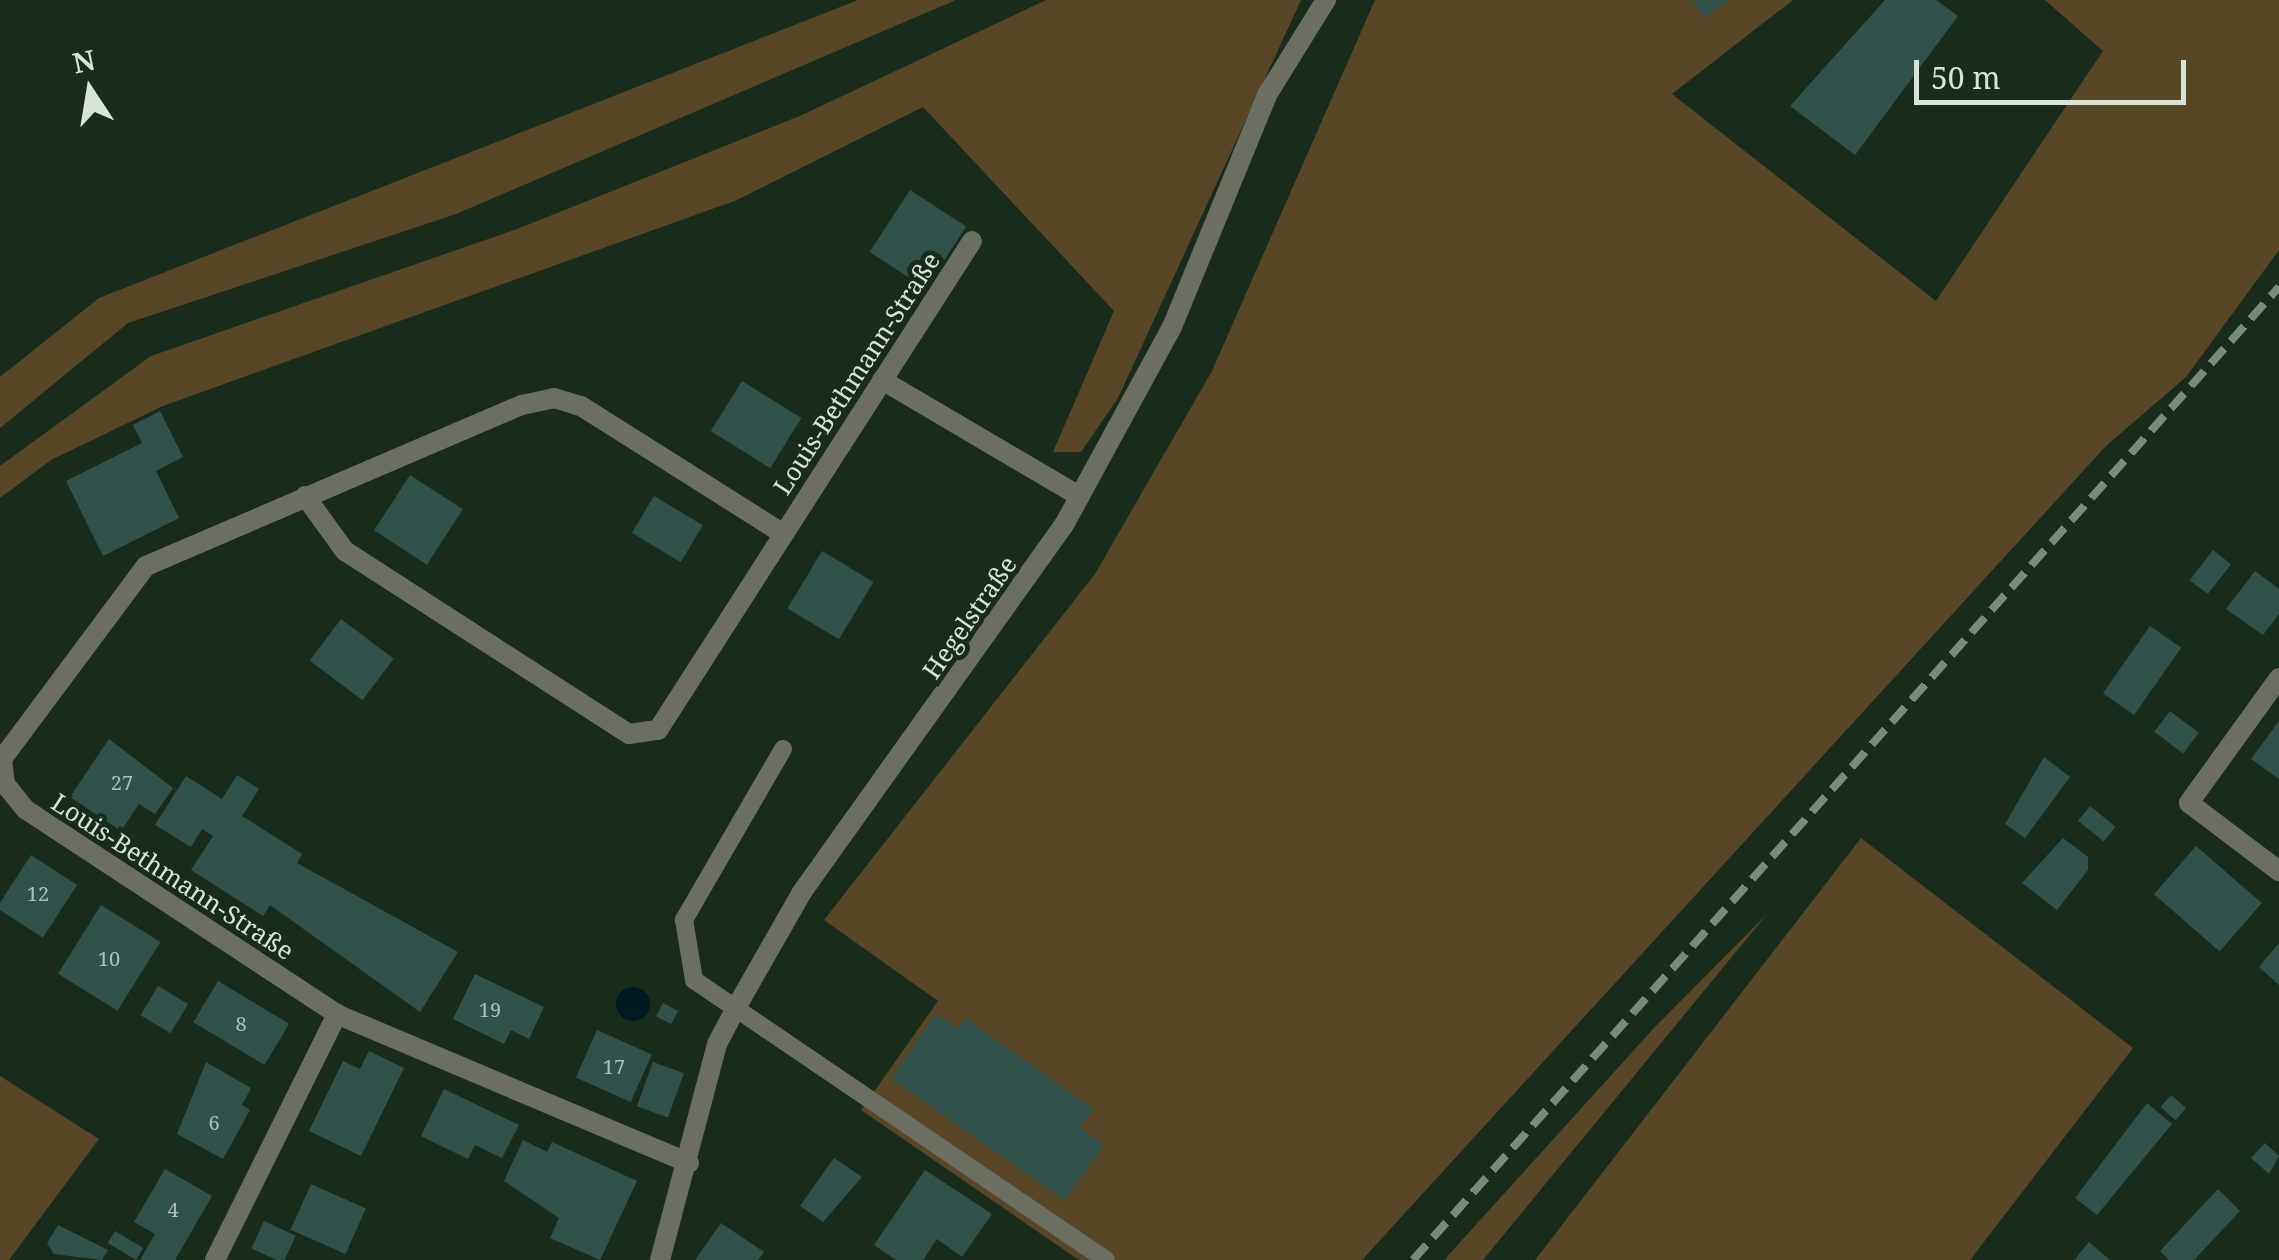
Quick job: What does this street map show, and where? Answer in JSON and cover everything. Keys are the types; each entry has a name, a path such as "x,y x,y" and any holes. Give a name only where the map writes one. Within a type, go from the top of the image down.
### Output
{"street":[{"name":"Hegelstraße","path":"660,1260 689,1163 717,1044 802,892 1079,496 1172,327 1267,96 1326,0"},
{"name":"Louis-Bethmann-Straße","path":"305,496 345,551 629,734 669,720 782,533 972,241"},
{"path":"882,380 1079,496"},
{"name":"Louis-Bethmann-Straße","path":"689,1163 337,1014 26,810 3,785 11,736 146,566 305,496 554,398 782,533"},
{"path":"2279,678 2189,803 2279,871"},
{"path":"215,1260 337,1014"}],"lane":[{"path":"782,749 684,920 694,980 738,1006 1106,1260"}],"shaded area":[{"path":"858,0 956,0 456,214 128,323 0,428 0,377 99,298"},
{"path":"1046,0 1301,0 1118,398 1081,452 1053,452 1114,311 923,107 737,200 163,406 51,460 0,498 0,466 151,356 517,229 802,115"},
{"path":"1375,0 1793,0 1672,94 1936,301 2103,51 2045,0 2279,0 2279,250 2186,377 2106,446 1362,1260 1079,1260 861,1110 938,1001 824,920 1095,574 1212,371"},
{"path":"1861,838 2133,1048 1970,1260 1535,1260"},
{"path":"1767,914 1483,1260 1444,1260 1654,1028"},
{"path":"0,1076 99,1139 9,1260 0,1260"}],"water":[{"path":"633,987 645,992 650,1004 645,1016 633,1021 621,1016 616,1004 621,992"}],"building":[{"path":"1692,0 1729,0 1705,17"},
{"path":"1885,0 1936,0 1958,16 1855,155 1790,106"},
{"path":"910,190 966,226 926,289 870,252"},
{"path":"742,381 801,418 770,468 711,431"},
{"path":"160,411 183,457 156,471 179,518 103,556 66,481 142,443 133,425"},
{"path":"410,475 463,509 427,565 374,530"},
{"path":"654,496 703,525 681,562 632,533"},
{"path":"2213,550 2231,564 2208,594 2190,580"},
{"path":"822,551 873,582 839,639 787,608"},
{"path":"2255,571 2279,589 2279,614 2263,635 2226,609"},
{"path":"341,619 394,659 362,700 310,661"},
{"path":"2150,626 2181,648 2134,715 2103,693"},
{"path":"2170,711 2199,733 2183,753 2154,732"},
{"path":"2279,721 2279,779 2251,759"},
{"path":"109,739 173,788 155,814 139,804 121,831 70,797"},
{"path":"2044,757 2070,777 2025,838 2005,824"},
{"path":"237,775 259,789 242,816 302,854 297,863 458,952 420,1012 270,905 263,916 191,870 213,836 202,829 191,847 155,825 186,776 222,799"},
{"path":"2090,806 2116,827 2104,842 2078,821"},
{"path":"2063,838 2088,857 2088,870 2057,910 2022,883"},
{"path":"2196,846 2262,903 2220,951 2154,894"},
{"path":"31,855 77,885 43,938 0,910 0,903"},
{"path":"101,905 160,942 117,1011 58,974"},
{"path":"2279,943 2279,985 2259,967"},
{"path":"475,974 544,1007 529,1039 511,1030 504,1044 453,1019"},
{"path":"218,981 289,1024 264,1065 193,1022"},
{"path":"158,986 188,1004 170,1033 140,1015"},
{"path":"663,1003 678,1011 671,1024 656,1016"},
{"path":"936,1014 958,1029 965,1018 1093,1109 1080,1127 1104,1145 1064,1200 891,1078"},
{"path":"597,1030 652,1054 631,1102 576,1078"},
{"path":"369,1051 404,1068 361,1156 309,1131 343,1061 360,1069"},
{"path":"206,1062 251,1088 242,1105 250,1110 223,1159 177,1134"},
{"path":"653,1062 684,1073 668,1117 637,1106"},
{"path":"444,1089 519,1125 502,1158 475,1145 468,1159 421,1136"},
{"path":"2171,1095 2186,1108 2176,1120 2161,1107"},
{"path":"2147,1103 2172,1124 2097,1215 2075,1198"},
{"path":"523,1140 547,1152 552,1142 637,1181 600,1260 550,1238 559,1218 504,1181"},
{"path":"2265,1143 2279,1156 2269,1174 2251,1158"},
{"path":"834,1158 862,1177 823,1222 800,1206"},
{"path":"165,1169 212,1196 175,1260 140,1260 155,1234 134,1222"},
{"path":"925,1170 992,1214 962,1257 937,1239 923,1260 896,1260 874,1245"},
{"path":"311,1184 366,1208 345,1254 291,1230"},
{"path":"2218,1189 2240,1211 2194,1260 2169,1260 2160,1251"},
{"path":"264,1221 296,1236 284,1260 251,1248"},
{"path":"721,1223 764,1252 758,1260 695,1260"},
{"path":"58,1225 108,1250 102,1260 54,1254 47,1243"},
{"path":"115,1231 143,1248 136,1260 108,1243"},
{"path":"2089,1242 2110,1260 2074,1260"}],"railway":[{"path":"1413,1260 2279,287"}]}
